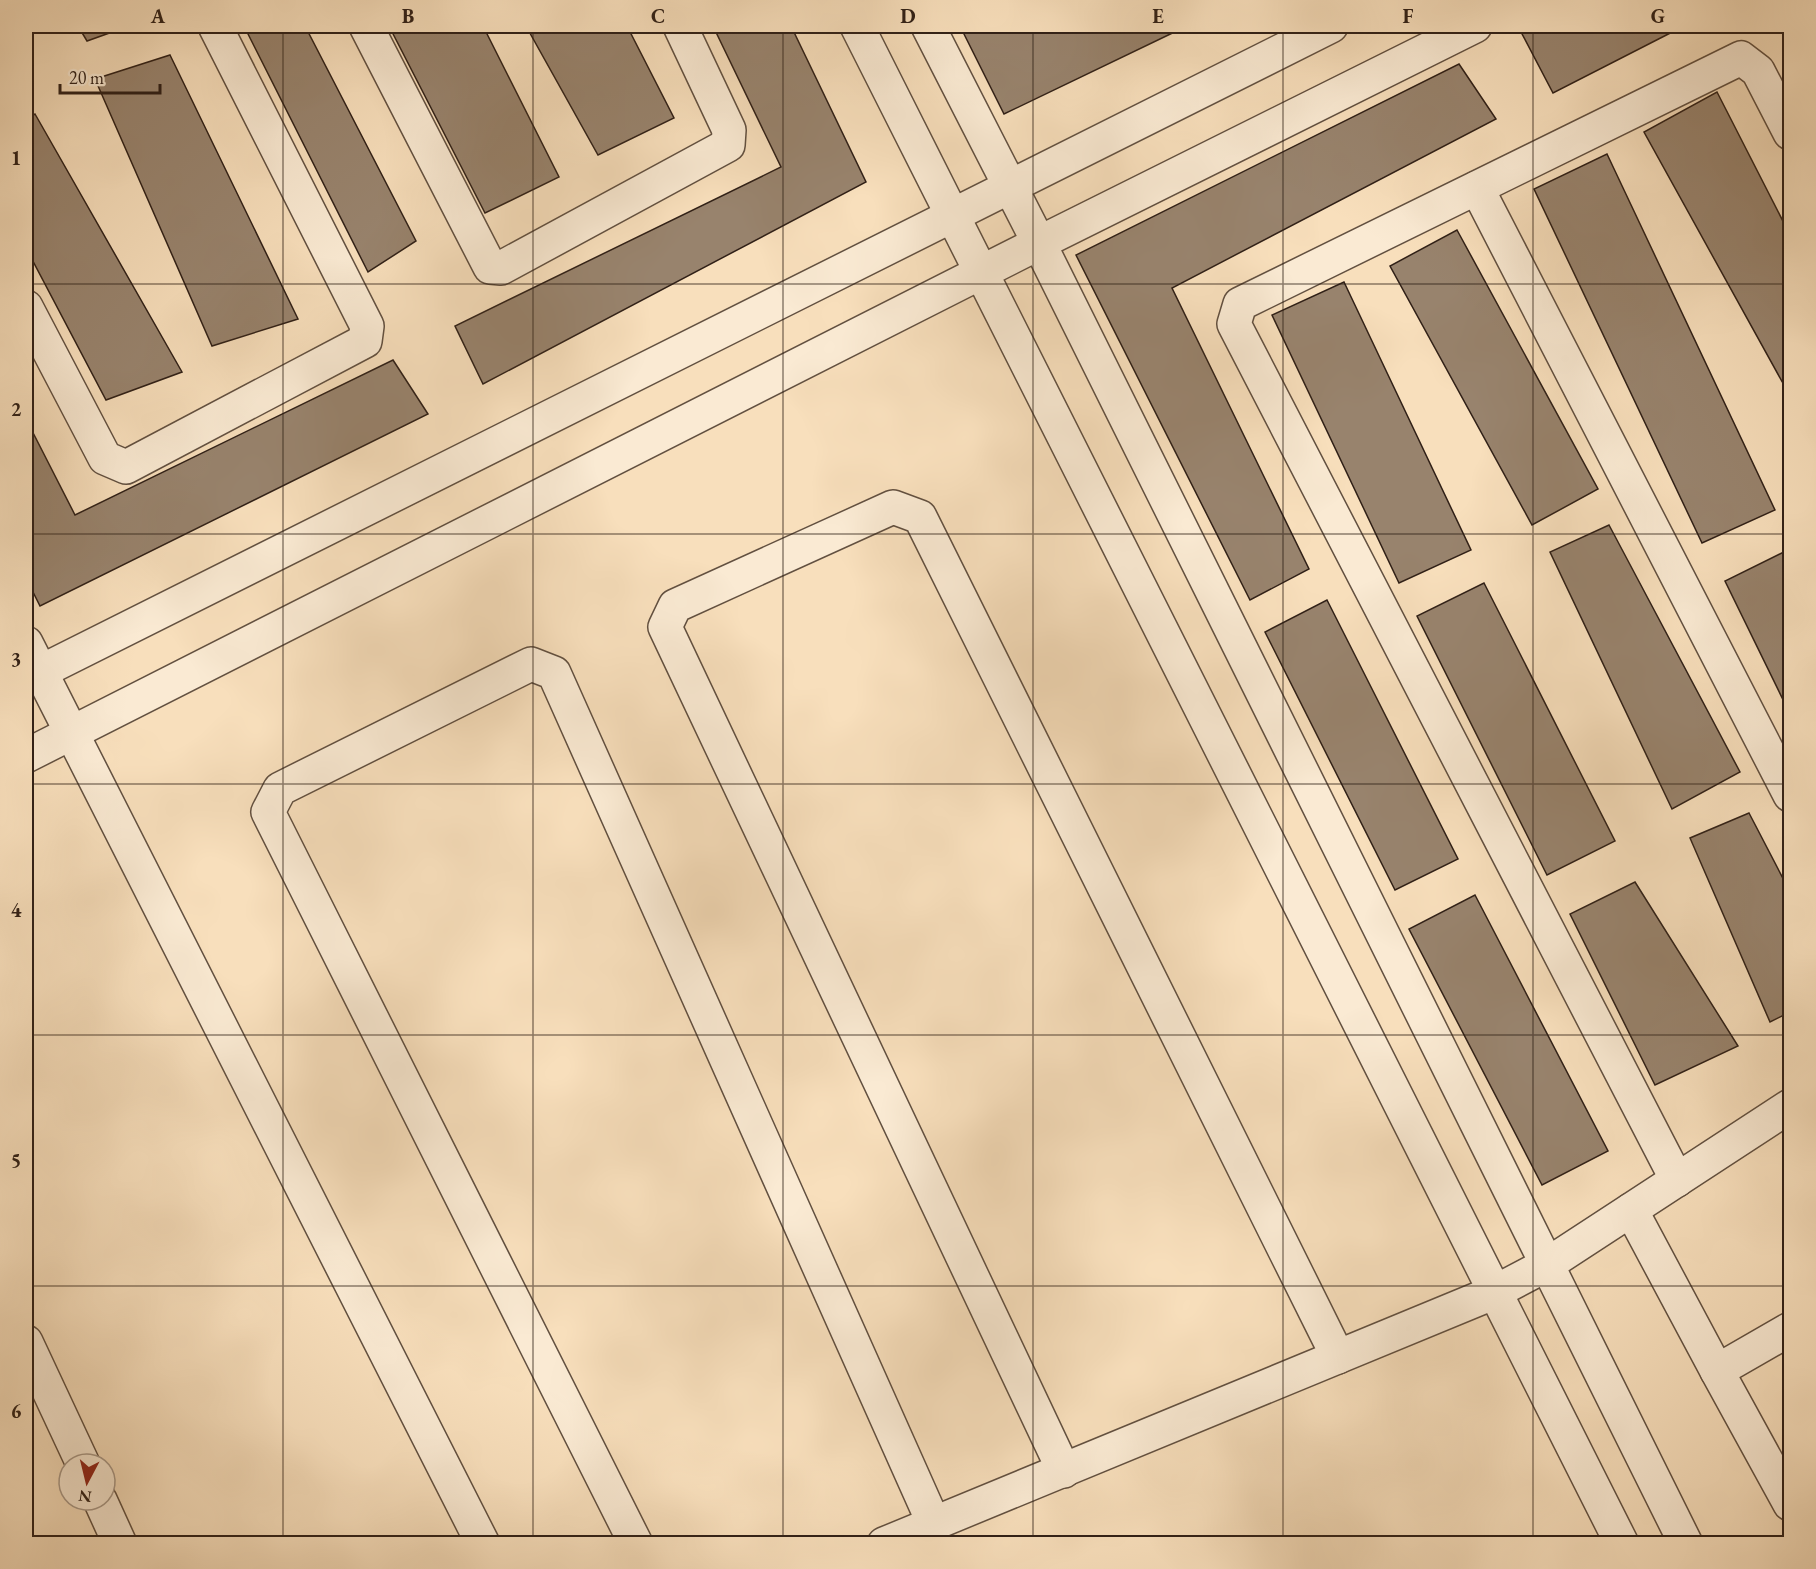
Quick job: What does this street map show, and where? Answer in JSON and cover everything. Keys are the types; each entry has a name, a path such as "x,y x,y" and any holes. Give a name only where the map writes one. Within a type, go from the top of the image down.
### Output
{"street":[{"path":"26,306 105,458 126,467 365,341 367,326 215,26"},
{"path":"366,26 490,267 501,268 729,145 729,130 680,26"},
{"path":"857,26 1622,1544"},
{"path":"928,26 1039,243 1686,1544"},
{"path":"483,1544 71,734 30,664 952,214 1331,26"},
{"path":"26,756 981,272 1475,26"},
{"path":"1677,1180 1234,324 1240,304 1741,58 1758,71 1791,134"},
{"path":"1477,188 1791,795"},
{"path":"1064,1471 665,627 675,606 893,507 920,517 1338,1357"},
{"path":"636,1544 268,812 280,789 531,664 554,673 934,1524"},
{"path":"884,1544 1495,1292 1548,1264 1791,1106"},
{"path":"1631,1210 1791,1504"},
{"path":"1717,1371 1791,1329"},
{"path":"26,1342 77,1452"},
{"path":"105,1512 120,1544"}],"building":[{"path":"78,26 129,26 87,41"},
{"path":"244,26 305,26 416,241 368,272"},
{"path":"389,26 483,26 559,177 485,213"},
{"path":"526,26 627,26 674,118 598,155"},
{"path":"713,26 791,26 866,182 483,384 455,326 781,167"},
{"path":"960,26 1040,26 1043,33 1057,26 1187,26 1004,114"},
{"path":"1529,26 1684,26 1553,93 1520,30"},
{"path":"170,55 298,319 212,346 95,79"},
{"path":"1459,64 1496,119 1172,288 1309,569 1250,600 1076,255"},
{"path":"1717,92 1790,235 1790,396 1644,132"},
{"path":"35,114 182,372 106,400 26,248 26,119"},
{"path":"1607,154 1775,510 1702,543 1534,189"},
{"path":"1457,230 1598,489 1532,525 1390,266"},
{"path":"1344,282 1471,550 1399,583 1272,315"},
{"path":"393,360 428,414 40,606 26,578 26,419 75,515"},
{"path":"1609,525 1740,772 1672,809 1550,552"},
{"path":"1790,549 1790,714 1725,581"},
{"path":"1484,583 1615,841 1547,875 1417,616"},
{"path":"1327,600 1458,859 1395,890 1265,632"},
{"path":"1749,813 1790,892 1790,1012 1770,1022 1690,838"},
{"path":"1635,882 1738,1046 1655,1085 1570,914"},
{"path":"1475,895 1608,1151 1542,1185 1409,929"}]}
